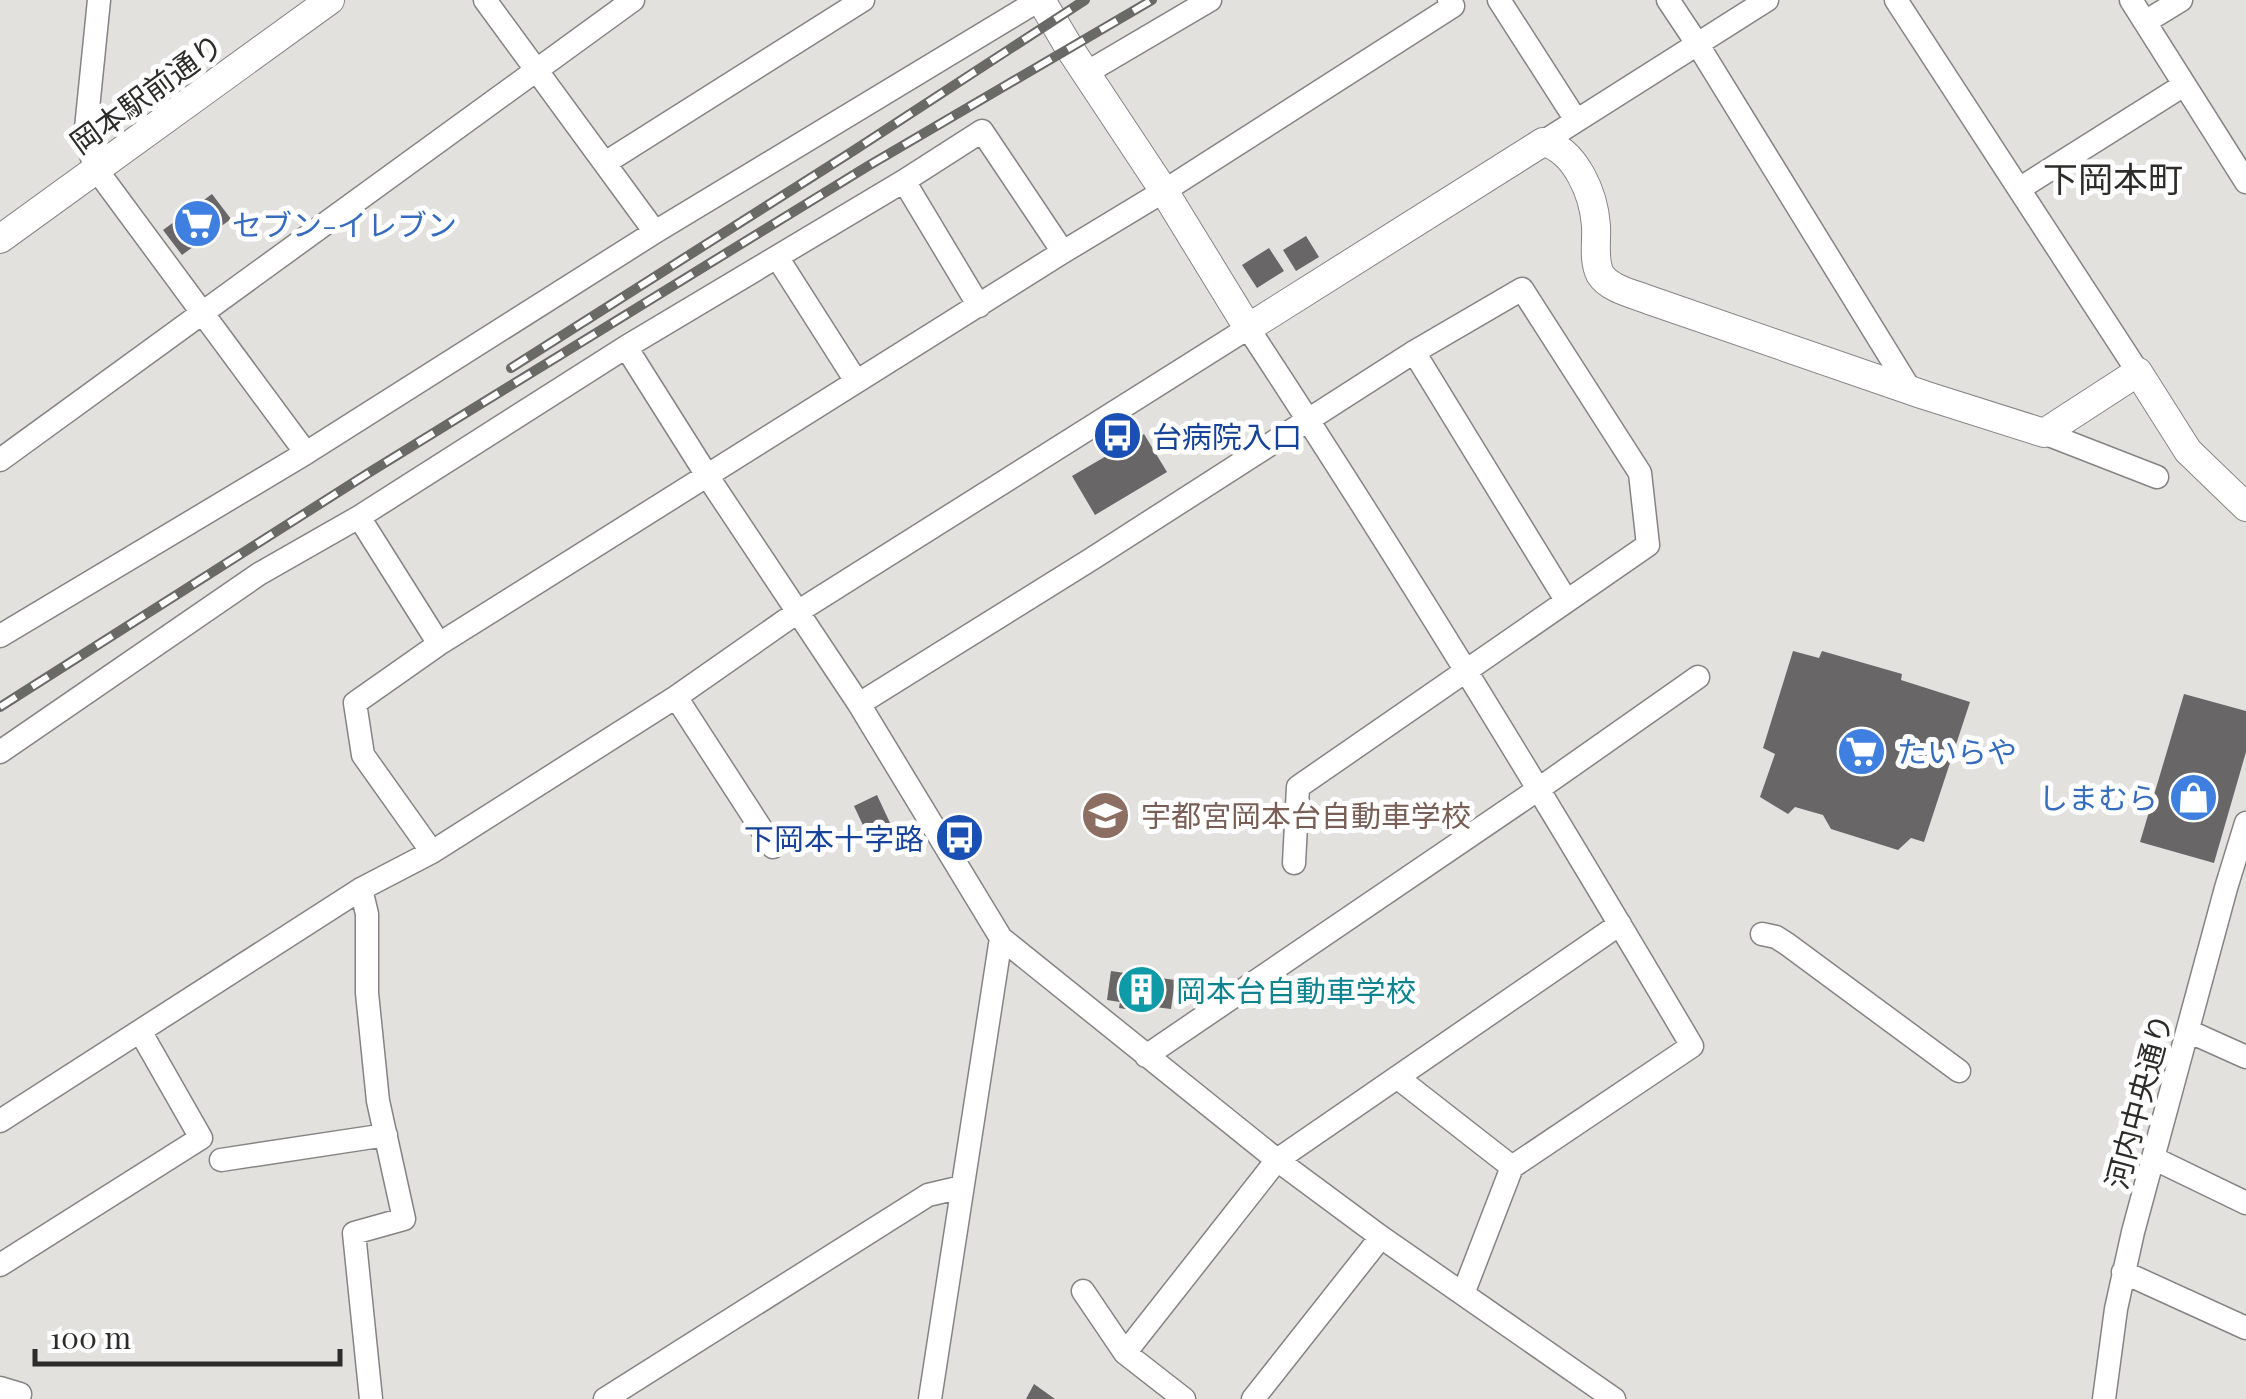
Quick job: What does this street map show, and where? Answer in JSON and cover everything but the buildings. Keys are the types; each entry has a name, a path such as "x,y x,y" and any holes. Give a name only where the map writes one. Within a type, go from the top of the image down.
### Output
{"main road":[{"name":"岡本駅前通り","path":"0,239 330,0"},
{"path":"1040,0 1248,328 1543,142 1552,144 1578,170 1596,220 1597,264 1608,282 1630,293 2044,434 2138,372 2188,450 2246,507"}],"street":[{"path":"99,0 85,138 96,169 306,452"},
{"path":"486,0 655,232"},
{"path":"0,460 633,0"},
{"path":"605,163 863,0"},
{"path":"0,636 1040,0"},
{"path":"1086,73 1210,0"},
{"path":"432,852 363,755 354,703 439,644 1453,6 1450,0"},
{"path":"1499,0 1576,120"},
{"path":"1668,0 1912,391"},
{"path":"1543,142 1767,0"},
{"path":"1896,0 2138,372"},
{"path":"2131,0 2244,176"},
{"path":"2145,22 2181,0"},
{"path":"2019,189 2184,85"},
{"path":"0,752 260,574 358,518 626,347 982,131 1063,252"},
{"path":"904,181 978,306"},
{"path":"777,257 856,382"},
{"path":"859,704 1414,352 1522,289 1640,474 1648,545 1298,787 1294,863"},
{"path":"0,1121 362,889 432,852 676,697 799,612 1248,328 1540,788 1692,1046 1512,1167 1463,1294"},
{"path":"626,347 859,704 1001,938 1277,1160 1614,1399"},
{"path":"1414,352 1566,600"},
{"path":"2044,434 2157,477"},
{"path":"358,518 439,644"},
{"path":"1146,1056 1698,677"},
{"path":"676,697 772,847"},
{"name":"河内中央通り","path":"2104,1399 2123,1272 2246,823"},
{"path":"362,889 368,914 369,1011 378,1101 404,1219 354,1233 370,1399"},
{"path":"1125,1353 1277,1160 1620,924"},
{"path":"1762,934 1776,937 1959,1071"},
{"path":"930,1399 1001,938"},
{"path":"0,1265 201,1138 140,1031"},
{"path":"2188,1031 2246,1057"},
{"path":"1398,1078 1512,1167"},
{"path":"221,1160 386,1135"},
{"path":"2153,1158 2246,1202"},
{"path":"605,1399 928,1195 962,1188"},
{"path":"1252,1399 1381,1237"},
{"path":"2123,1272 2246,1328"},
{"path":"1083,1291 1125,1353 1184,1399"}],"railway":[{"path":"511,368 1085,0"},
{"path":"0,707 370,472 868,166 1152,0"}],"place":[{"name":"セブン-イレブン","path":"197,224"},
{"name":"台病院入口","path":"1117,436"},
{"name":"たいらや","path":"1862,751"},
{"name":"しまむら","path":"2193,797"},
{"name":"宇都宮岡本台自動車学校","path":"1106,815"},
{"name":"下岡本十字路","path":"959,838"},
{"name":"岡本台自動車学校","path":"1141,990"}],"district":[{"name":"下岡本町","path":"2113,177"}]}
